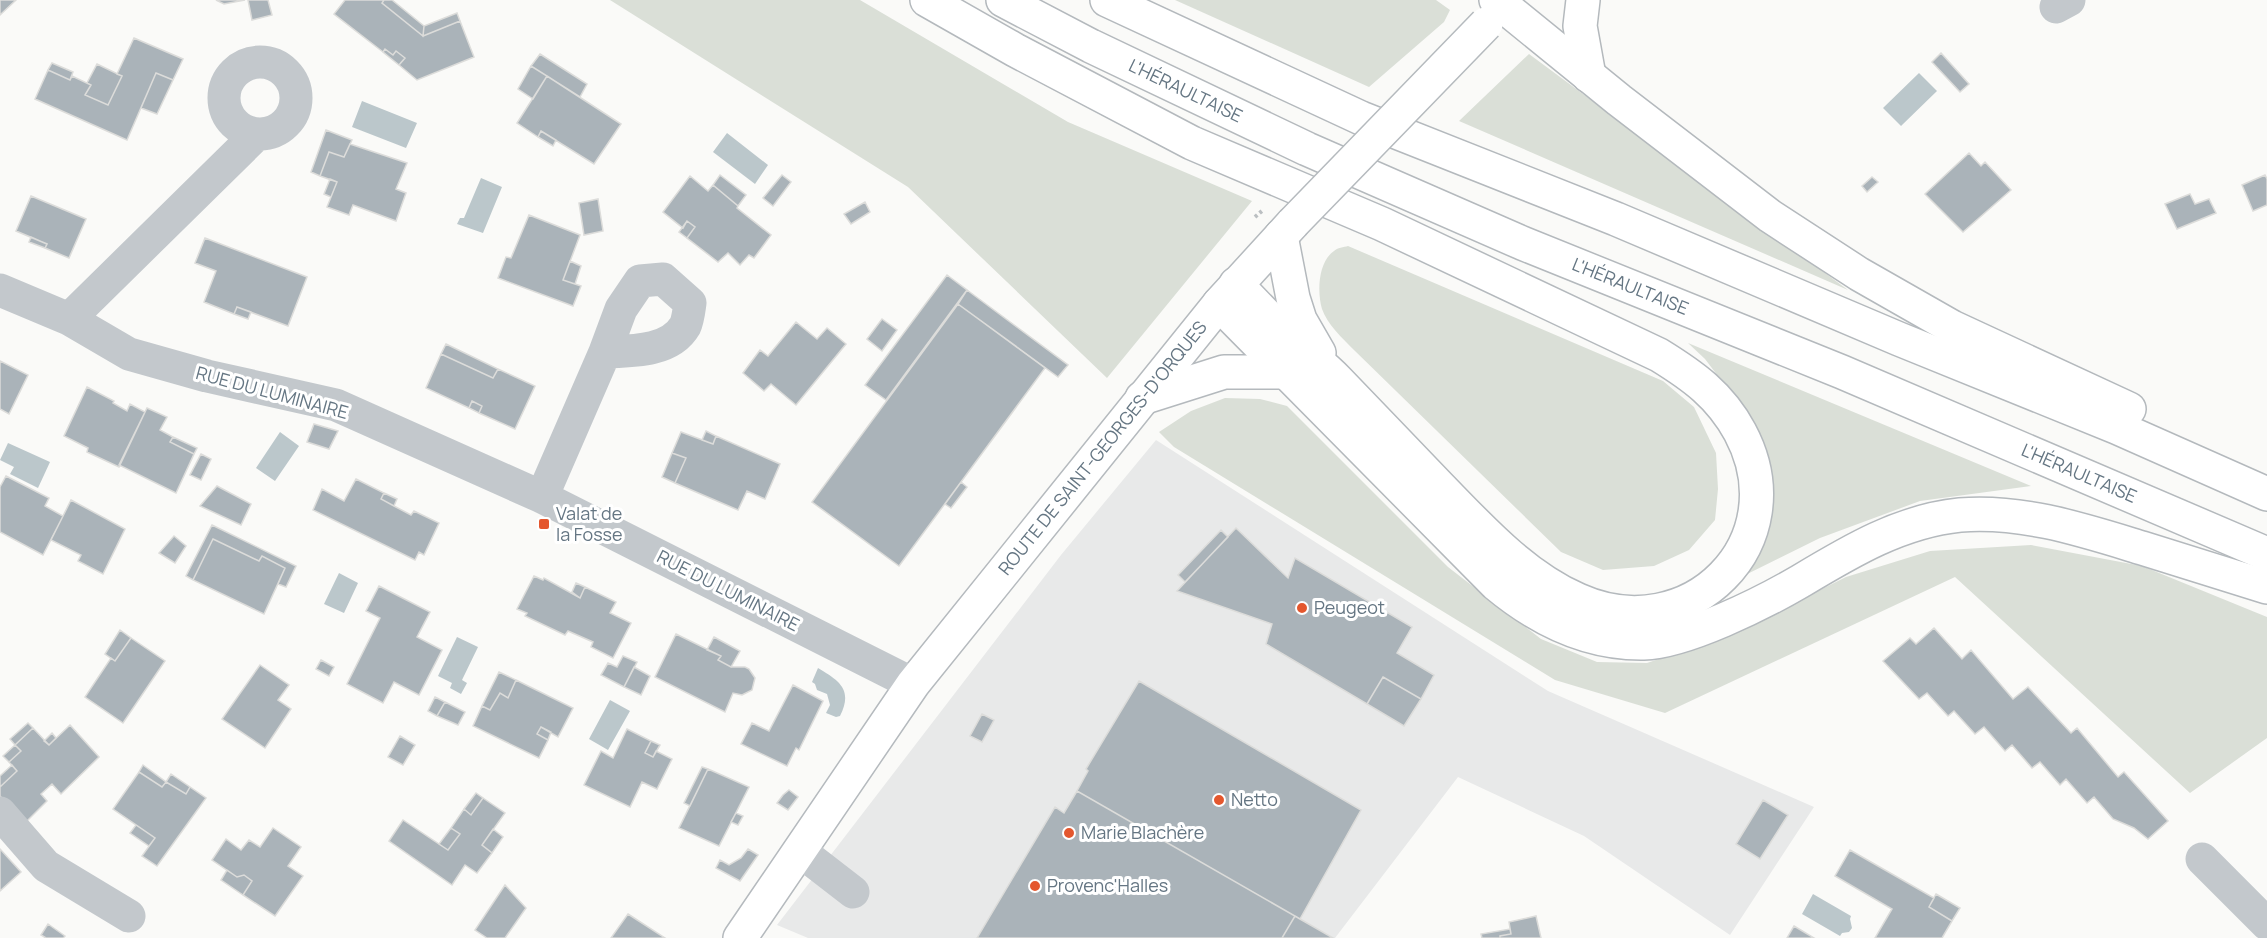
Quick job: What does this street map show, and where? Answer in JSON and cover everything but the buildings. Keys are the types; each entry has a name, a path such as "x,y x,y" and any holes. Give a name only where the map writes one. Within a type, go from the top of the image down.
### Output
{"main road":[{"path":"927,0 1015,50 1192,142 1382,224 1659,355 1682,370 1700,382 1714,396 1740,432 1750,454 1755,476 1756,497 1750,537 1737,560 1720,580 1696,598 1669,608 1634,613 1606,609 1579,600 1549,584 1522,565 1480,529 1333,375 1297,345 1227,294"},
{"name":"L'HÉRAULTAISE","path":"1003,0 1091,46 1307,149 1522,243 1842,372 2267,554"},
{"path":"1107,0 1361,118 1616,219 1899,339 2116,427 2267,494"},
{"path":"1583,0 1580,26 1589,76"},
{"path":"1501,8 1770,216 1859,274 1952,327 2267,473"},
{"name":"ROUTE DE SAINT-GEORGES-D'ORQUES","path":"740,938 913,684 1227,294 1501,8"},
{"path":"1287,230 1293,298 1300,320 1333,375"},
{"path":"1227,294 1287,372 1496,584 1518,603 1579,634 1608,640 1645,643 1680,635 1755,605 1874,539 1917,523 1961,515 2024,517 2080,529 2267,587"},
{"path":"1142,398 1224,372 1287,372"}],"street":[{"path":"69,319 257,134"},
{"name":"RUE DU LUMINAIRE","path":"0,290 69,319 129,354 207,376 336,405 542,497 913,684"},
{"path":"542,497 605,352"},
{"path":"0,813 46,866 129,916"},
{"path":"800,851 853,892"},
{"path":"2202,860 2267,924"}],"shaded area":[{"path":"610,0 860,0 1068,122 1252,201 1107,378 908,187"},
{"path":"1175,0 1436,0 1450,10 1444,22 1369,87"},
{"path":"1529,54 1848,290 1459,121"},
{"path":"1919,73 1937,91 1901,126 1883,108"},
{"path":"362,101 417,123 406,148 352,127"},
{"path":"727,133 768,165 755,184 713,152"},
{"path":"481,178 502,187 483,233 457,224 460,218 464,218"},
{"path":"1348,246 1663,381 1694,407 1716,453 1718,489 1715,520 1689,550 1654,566 1603,570 1561,552 1354,350 1328,320 1322,309 1320,294 1322,270 1334,251"},
{"path":"1688,343 2031,486 1920,501 1820,538 1713,591 1751,551 1733,396 1705,359"},
{"path":"1225,398 1260,399 1287,406 1448,567 1541,639 1597,662 1647,663 1730,635 1846,577 1930,551 2031,545 2142,566 2267,617 2267,738 2190,793 1955,577 1665,713 1555,680 1174,447 1159,432 1191,411"},
{"path":"280,432 299,446 275,481 256,468"},
{"path":"1156,440 1548,691 1814,807 1730,935 1584,836 1458,777 1335,938 808,938 777,925 1061,555"},
{"path":"8,443 50,462 38,488 10,474 14,467 0,460"},
{"path":"339,573 358,583 344,613 324,604"},
{"path":"457,637 478,647 462,680 467,683 461,694 450,688 452,683 438,676"},
{"path":"818,668 833,677 845,693 844,707 840,716 836,717 826,713 830,705 827,694 817,690 812,682"},
{"path":"610,700 630,711 608,750 589,739"},
{"path":"1813,894 1851,916 1852,928 1849,932 1842,933 1840,936 1802,914"}],"place":[{"name":"Valat de la Fosse","path":"544,524"},
{"name":"Peugeot","path":"1302,608"},
{"name":"Netto","path":"1219,800"},
{"name":"Marie Blachère","path":"1069,833"},
{"name":"Provenc'Halles","path":"1035,886"}]}
